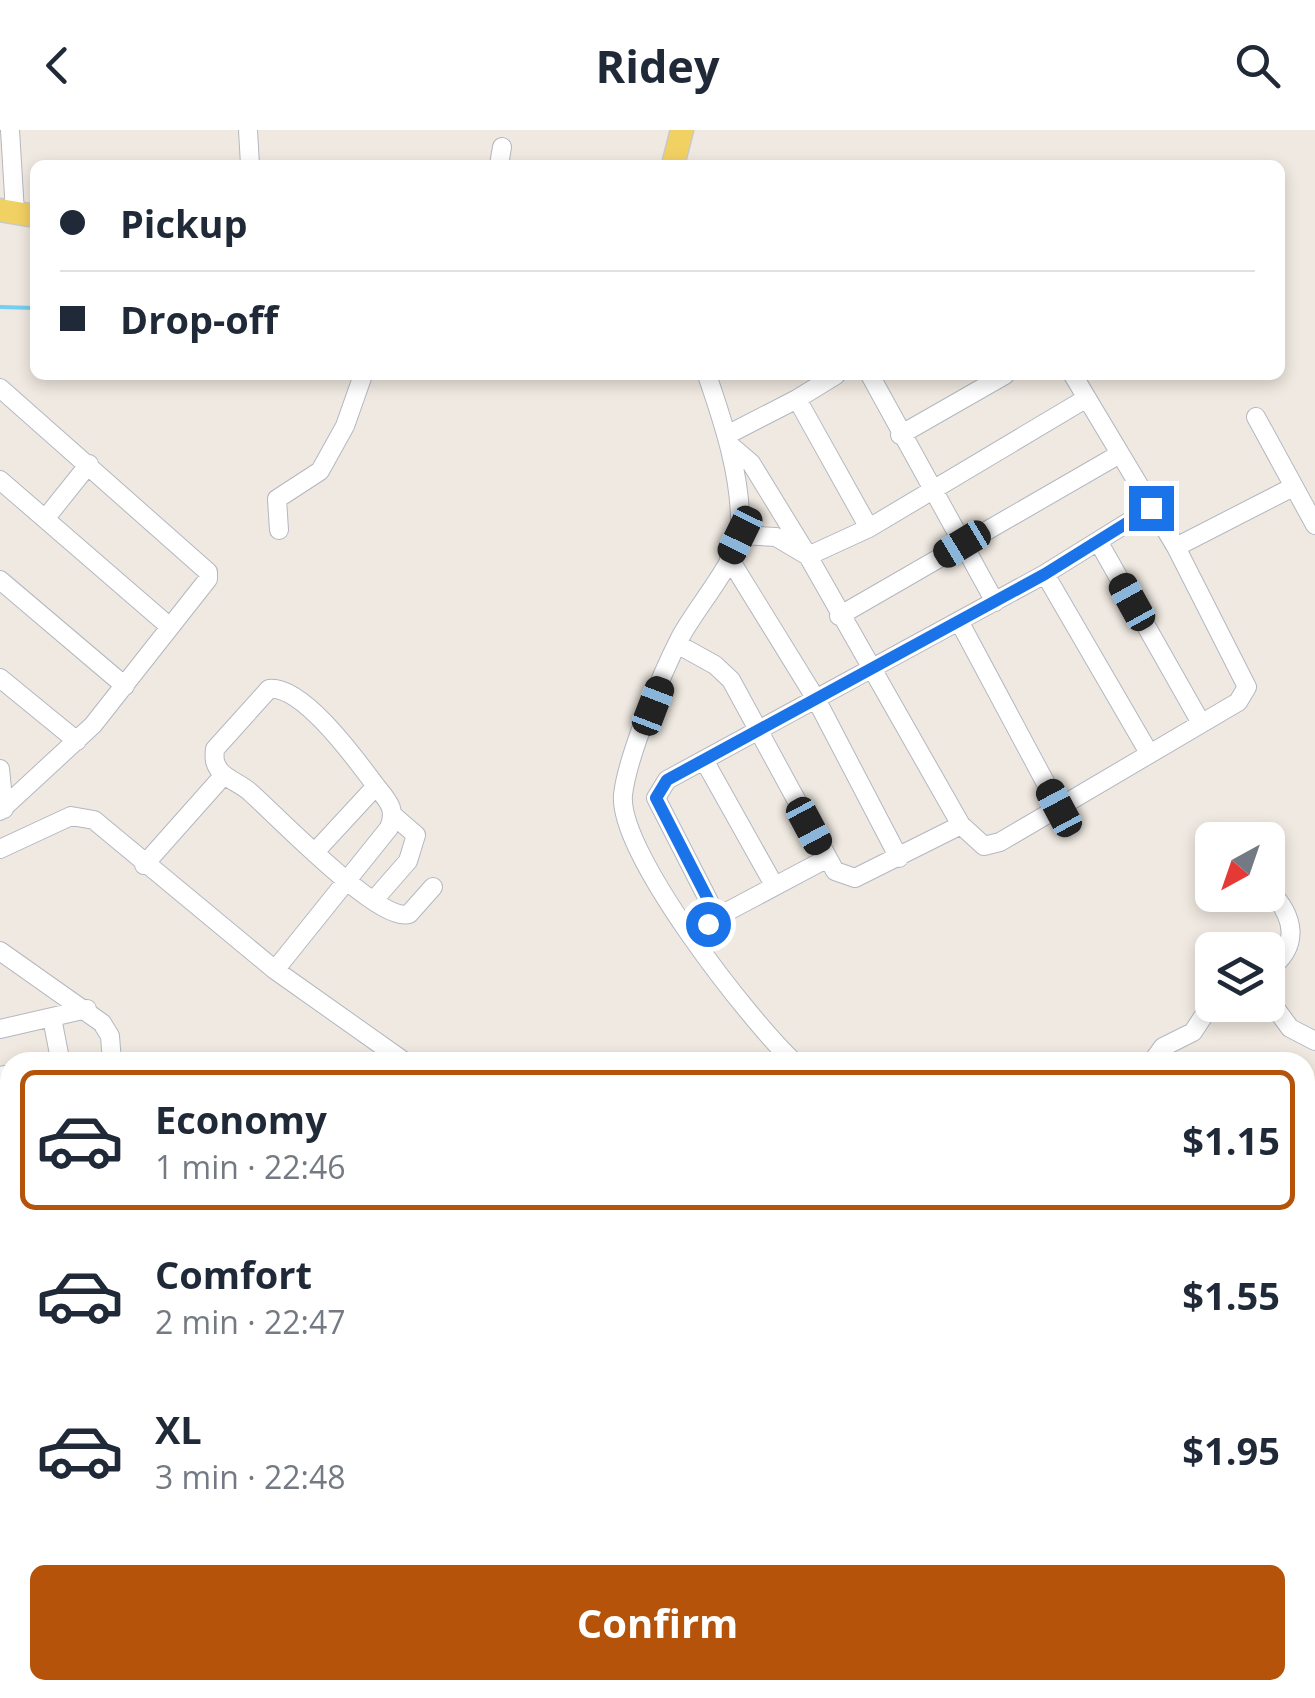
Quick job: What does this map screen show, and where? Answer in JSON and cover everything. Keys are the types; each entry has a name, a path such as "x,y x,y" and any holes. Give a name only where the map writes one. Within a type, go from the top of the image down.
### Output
{"main road":[{"path":"673,160 682,130"}],"street":[{"path":"10,130 17,213"},
{"path":"248,130 250,160"},
{"path":"279,530 277,498 320,471 362,380"},
{"path":"709,380 729,440 740,535 677,644 630,768 623,796 625,819 691,936 778,1052"},
{"path":"729,440 828,380"},
{"path":"872,380 994,602"},
{"path":"900,435 997,380"},
{"path":"729,440 750,463 808,556 961,825 977,843 990,846 1238,702 1247,686 1176,546 1076,380"},
{"path":"0,388 206,566 208,579 77,741 2,810"},
{"path":"808,556 869,528 1087,398"},
{"path":"797,399 869,528"},
{"path":"1256,417 1315,524"},
{"path":"840,616 1118,455"},
{"path":"45,518 89,464"},
{"path":"0,480 170,627"},
{"path":"1176,546 1293,487"},
{"path":"717,917 656,798 667,780 1045,574 1151,508"},
{"path":"740,535 776,537 808,556"},
{"path":"1098,541 1201,723"},
{"path":"729,558 816,700 899,858"},
{"path":"1045,574 1149,753"},
{"path":"0,580 124,686"},
{"path":"959,621 1059,808"},
{"path":"677,644 715,664 731,680 835,871 855,878 961,825"},
{"path":"0,678 77,741"},
{"path":"374,900 415,848 416,835 394,816 376,786 332,731 278,688 260,695 215,749 214,760 223,776 248,790 347,880 374,900 400,917 409,914 433,886"},
{"path":"704,760 774,886"},
{"path":"0,769 2,810"},
{"path":"144,865 223,776"},
{"path":"315,852 376,786"},
{"path":"0,849 71,816 94,820 275,970 392,1052"},
{"path":"275,970 394,816"},
{"path":"691,936 717,917 826,859"},
{"path":"1285,912 1293,932 1285,955"},
{"path":"0,951 87,1010 110,1036 111,1052"},
{"path":"0,1030 87,1010"},
{"path":"52,1018 59,1052"},
{"path":"1285,1021 1315,1041"},
{"path":"1159,1052 1193,1032 1200,1022"}],"waterway":[{"path":"0,307 30,308"}],"route":[{"path":"708,924 717,917 656,798 667,780 1045,574 1151,508"}]}
